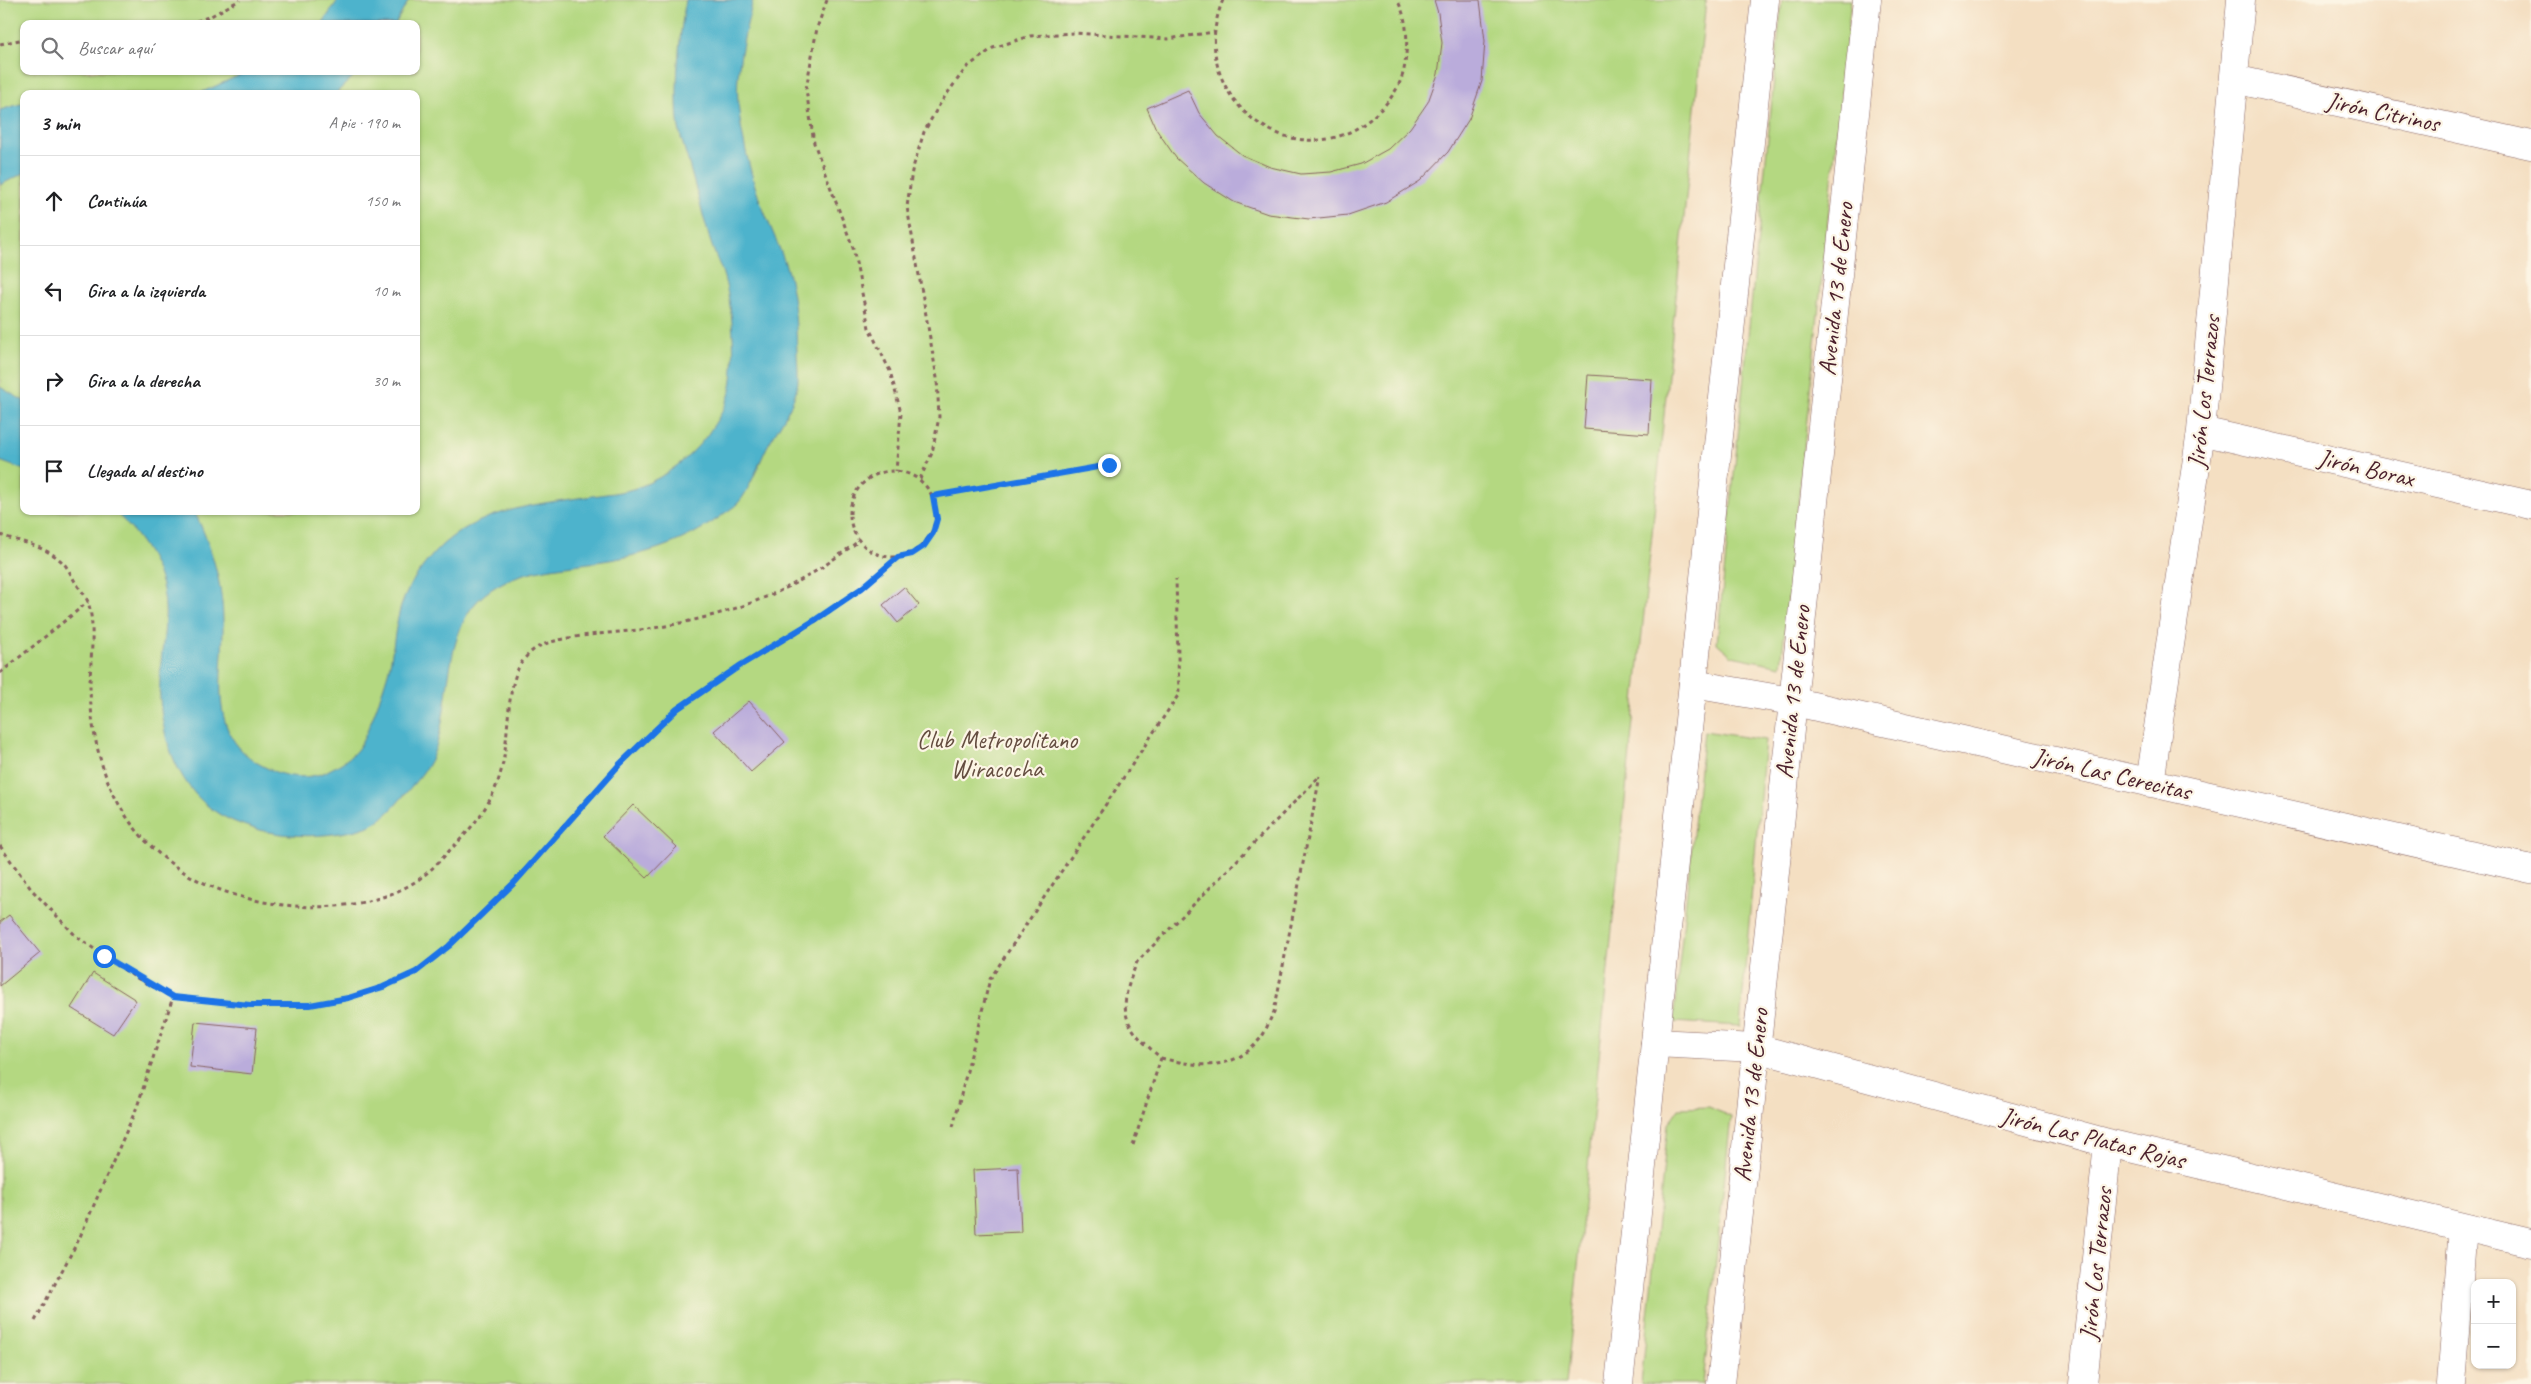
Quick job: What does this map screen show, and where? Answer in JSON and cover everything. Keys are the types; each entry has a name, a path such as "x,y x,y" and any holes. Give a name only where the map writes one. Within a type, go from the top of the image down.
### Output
{"street":[{"path":"1619,1384 1764,0"},
{"name":"Avenida 13 de Enero","path":"1721,1384 1867,0"},
{"name":"Jirón Los Terrazos","path":"2150,782 2201,431 2242,0"},
{"name":"Jirón Citrinos","path":"2234,79 2531,145"},
{"name":"Jirón Borax","path":"2201,431 2531,505"},
{"name":"Jirón Las Cerecitas","path":"1692,684 1792,701 2531,869"},
{"name":"Jirón Las Platas Rojas","path":"1655,1043 1756,1048 2108,1144 2531,1243"},
{"name":"Jirón Los Terrazos","path":"2083,1384 2108,1144"},
{"path":"2451,1384 2463,1226"}],"path":[{"path":"200,20 240,0"},
{"path":"827,0 817,28 806,90 814,144 853,248 869,328 890,370 901,413 896,471"},
{"path":"1223,0 1214,32 1216,64 1228,94 1249,117 1276,134 1308,140 1340,136 1368,122 1391,100 1404,72 1408,40 1402,9 1397,0"},
{"path":"920,479 932,453 939,417 937,378 907,207 912,171 924,132 941,102 966,68 993,48 1030,36 1073,33 1168,39 1214,32"},
{"path":"0,44 20,40"},
{"path":"933,496 1109,465"},
{"path":"896,471 908,473 920,479 933,496 937,519 933,533 924,546 912,554 898,557 883,556 870,550 859,541 852,529 850,514 855,494 869,478 881,472 896,471"},
{"path":"0,535 53,555 65,564 88,602 92,637 92,726 96,749 121,809 141,838 169,864 206,885 243,897 281,905 323,907 355,905 388,895 420,878 468,833 483,811 502,769 512,688 518,668 527,655 540,646 574,638 692,621 743,605 809,575 859,541"},
{"path":"0,846 31,889 77,937 135,976 173,997 250,1005 310,1005 348,998 383,987 416,972 449,946 515,882 619,765 677,709 741,665 823,615 862,588 898,557"},
{"path":"953,1127 990,978 1179,694 1176,579"},
{"path":"0,673 88,602"},
{"path":"1320,776 1274,1012 1260,1040 1238,1057 1213,1066 1189,1065 1161,1058 1138,1039 1124,1014 1126,988 1136,962 1320,776"},
{"path":"35,1321 79,1239 137,1107 173,997"},
{"path":"1133,1145 1161,1058"}],"green space":[{"name":"Club Metropolitano Wiracocha","path":"0,0 1706,0 1566,1384 0,1384"},
{"path":"1782,0 1851,0 1781,666 1732,656 1717,643"},
{"path":"1704,731 1765,740 1740,1026 1673,1022"},
{"path":"1709,1107 1731,1117 1703,1384 1641,1384 1668,1124 1679,1108"}],"water":[{"path":"338,0 409,0 397,20 325,20"},
{"path":"686,0 753,0 739,67 738,103 745,146 755,186 786,266 791,287 796,330 798,382 791,405 767,447 747,491 737,504 720,517 676,542 629,556 538,570 511,579 485,594 471,609 461,627 454,647 439,736 428,766 397,804 375,823 357,830 304,836 260,830 232,821 219,814 203,802 190,788 180,772 165,735 160,695 165,623 163,590 151,558 138,537 118,515 196,515 211,551 221,593 223,622 221,686 222,706 226,725 235,742 249,757 278,773 308,777 322,773 340,764 354,753 366,735 387,677 400,608 413,580 436,551 451,537 486,518 546,503 633,489 659,478 694,451 708,434 726,403 730,392 733,364 731,315 726,284 710,240 679,128 677,99 681,29"},
{"path":"240,75 355,75 339,90 207,90"},
{"path":"20,104 20,175 0,185 0,110"},
{"path":"0,387 20,399 20,468 0,461"}],"building":[{"path":"1434,0 1480,0 1485,41 1482,81 1469,119 1448,152 1420,181 1386,202 1348,215 1309,219 1268,214 1234,202 1204,183 1176,158 1156,129 1147,108 1188,90 1199,113 1218,136 1242,155 1270,167 1301,174 1331,172 1361,164 1388,149 1410,128 1428,102 1438,74 1442,43 1438,13"},
{"path":"1588,375 1652,379 1649,434 1584,429"},
{"path":"904,587 919,605 898,623 883,605"},
{"path":"749,701 785,742 751,772 714,731"},
{"path":"633,805 677,847 647,878 603,836"},
{"path":"9,915 40,953 0,986 0,922"},
{"path":"93,973 136,1000 113,1034 71,1008"},
{"path":"195,1022 257,1028 252,1074 190,1067"},
{"path":"1018,1168 1021,1232 976,1234 973,1170"}],"route":[{"path":"104,956 173,997 250,1005 310,1005 348,998 383,987 416,972 449,946 515,882 619,765 677,709 741,665 815,620 862,588 898,557 912,554 924,546 933,533 937,519 936,504 933,496 1109,465"}]}
